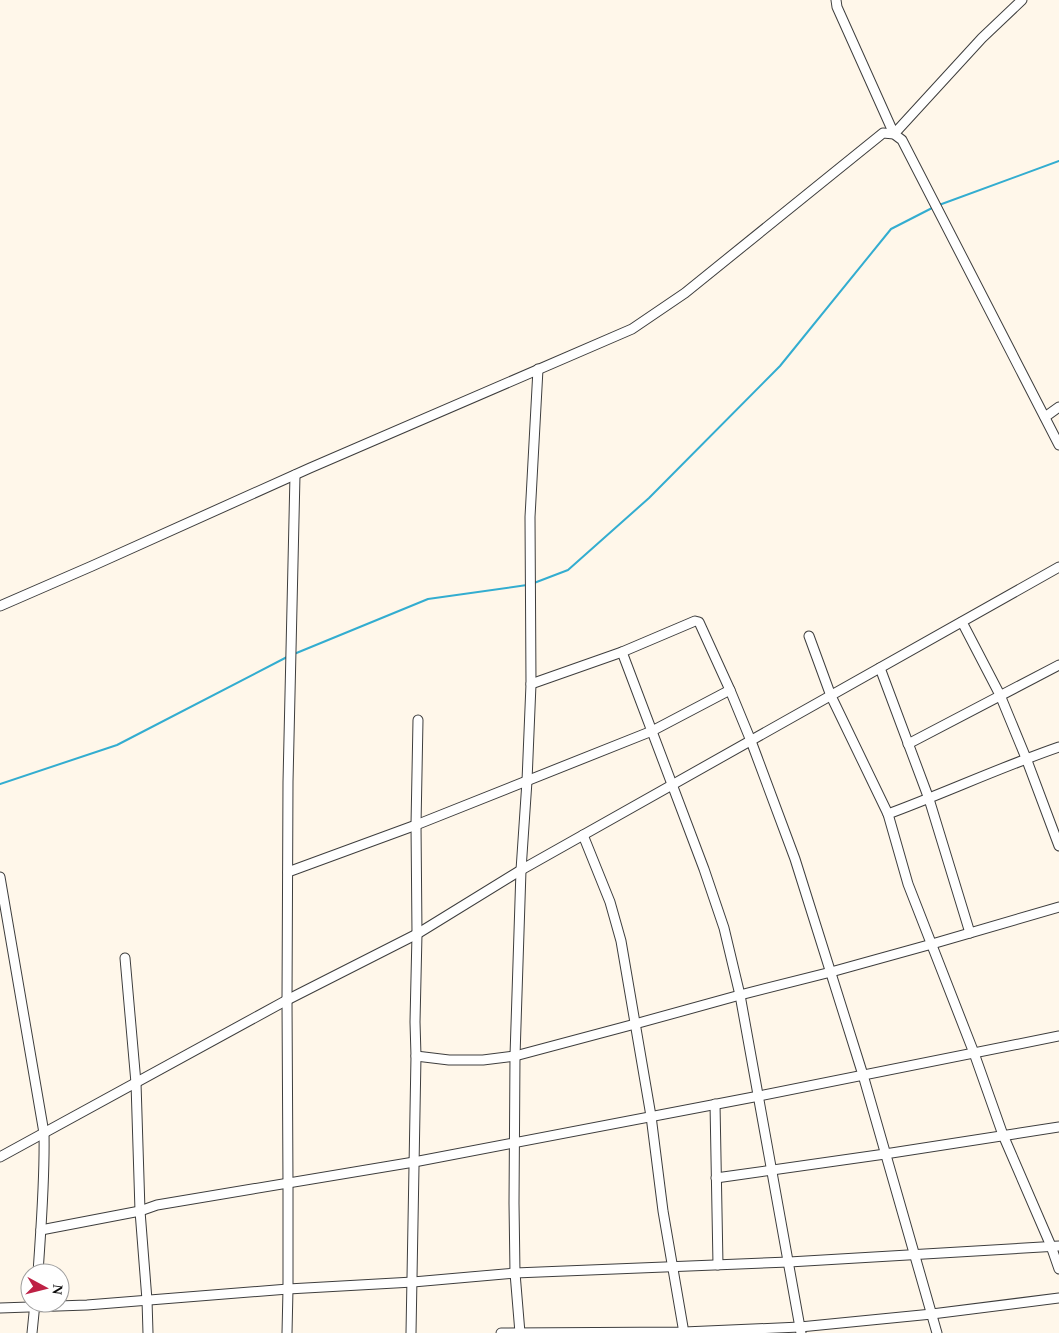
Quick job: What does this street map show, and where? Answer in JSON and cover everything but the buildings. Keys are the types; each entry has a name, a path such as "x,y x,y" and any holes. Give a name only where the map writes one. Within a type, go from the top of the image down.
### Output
{"street":[{"path":"836,0 837,7 894,134 902,140 1059,445"},
{"path":"894,134 982,38 1022,0"},
{"path":"0,606 295,475 632,329 685,293 883,133 894,134"},
{"path":"520,1333 515,1273 516,1056 521,870 531,684 530,516 538,369"},
{"path":"1045,417 1059,407"},
{"path":"286,1333 288,1289 288,782 295,475"},
{"path":"0,1157 287,1000 417,934 521,870 1059,567"},
{"path":"531,684 622,652 697,621 700,622 751,740 795,859 863,1076 937,1333"},
{"path":"962,622 1000,695 1059,846"},
{"path":"809,636 831,696 888,814 908,884 974,1053 1003,1135 1055,1246 1059,1269"},
{"path":"622,652 704,869 724,928 740,994 801,1330"},
{"path":"908,744 1059,665"},
{"path":"880,668 929,799 970,933"},
{"path":"288,872 416,825 652,731 730,690"},
{"path":"411,1333 416,1056 418,720"},
{"path":"888,814 929,799 1026,758 1059,747"},
{"path":"583,835 610,902 618,933 651,1116 663,1211 684,1332"},
{"path":"0,876 44,1133 39,1263"},
{"path":"416,1056 483,1060 516,1056 740,994 831,972 1059,906"},
{"path":"125,958 136,1083 140,1211 148,1333"},
{"path":"41,1230 140,1211 157,1205 515,1143 1059,1036"},
{"path":"715,1104 718,1265"},
{"path":"716,1178 1059,1127"},
{"path":"70,1305 413,1282 515,1273 789,1262 1055,1246"},
{"path":"501,1333 801,1330 1059,1298"},
{"path":"0,1308 20,1306"},
{"path":"32,1333 34,1313"}],"waterway":[{"path":"939,205 1059,161"},
{"path":"534,583 568,570 649,498 780,366 891,229 934,207"},
{"path":"294,654 428,599 527,585"},
{"path":"0,784 117,745 287,657"}]}
